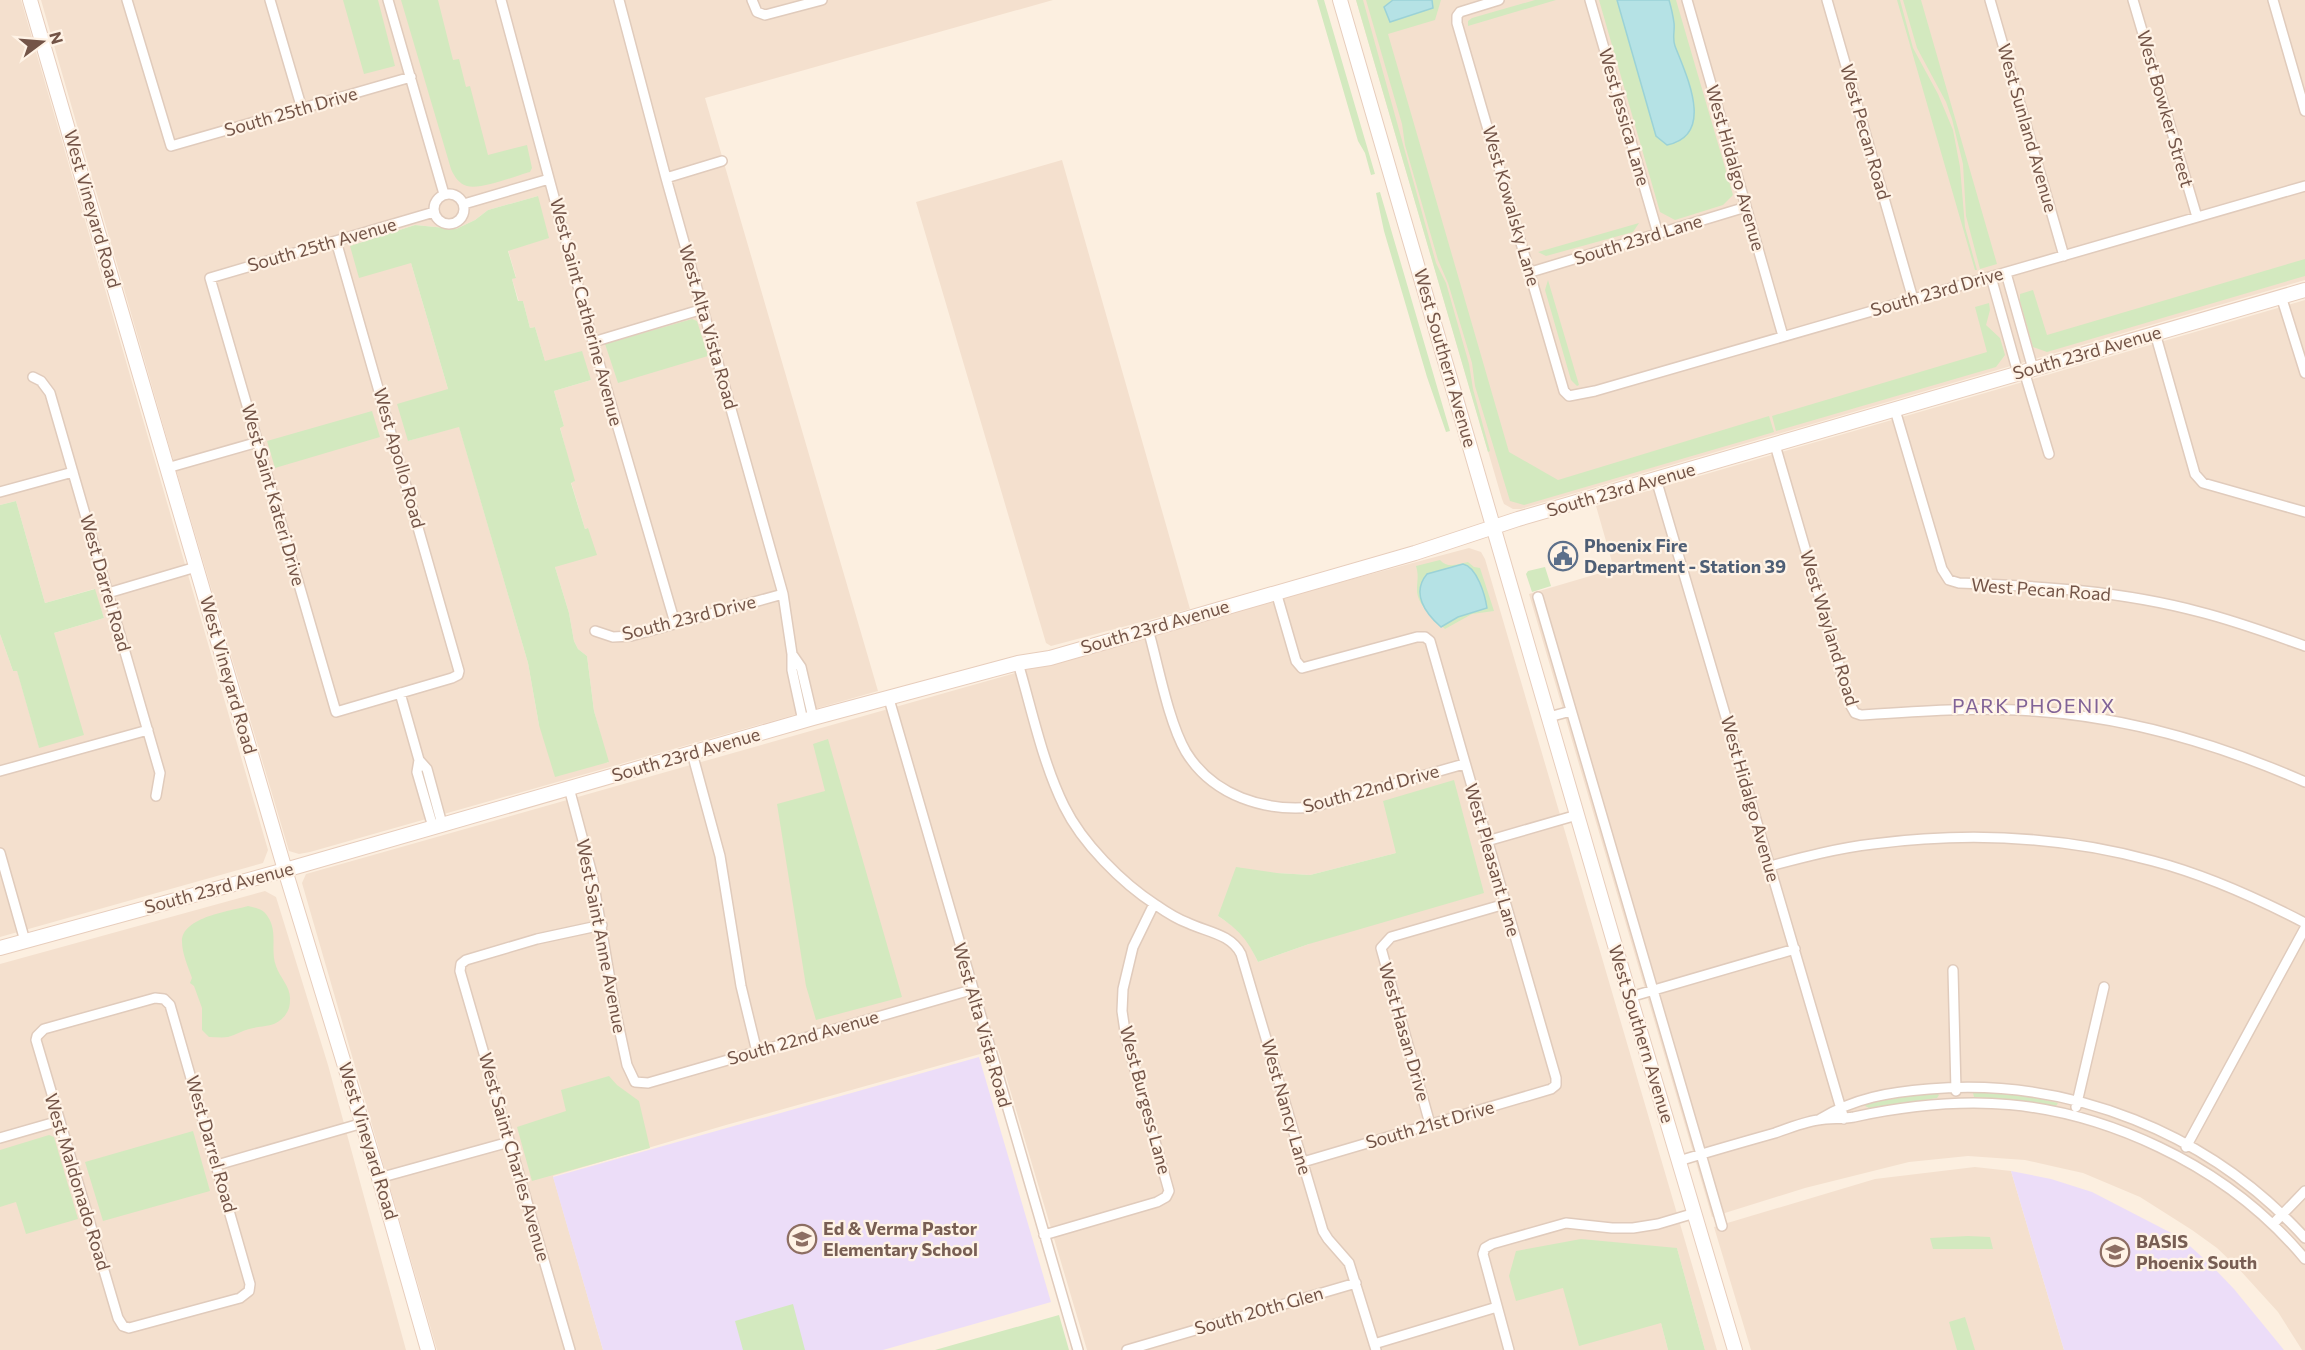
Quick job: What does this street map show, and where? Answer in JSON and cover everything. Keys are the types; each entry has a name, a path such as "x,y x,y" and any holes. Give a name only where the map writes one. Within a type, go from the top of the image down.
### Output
{"street":[{"name":"West Vineyard Road","path":"30,0 285,870 363,1123 428,1350"},
{"name":"South 25th Drive","path":"127,0 171,146 411,77"},
{"path":"270,0 302,109"},
{"path":"388,0 444,194"},
{"name":"West Saint Catherine Avenue","path":"501,0 593,342 675,623"},
{"name":"West Alta Vista Road","path":"619,0 666,178 783,594 792,654 801,667 808,720"},
{"path":"752,0 757,12 768,15 822,0"},
{"name":"West Southern Avenue","path":"1340,0 1735,1350"},
{"name":"West Kowalsky Lane","path":"1499,0 1466,9 1458,14 1458,27 1564,391 1569,396"},
{"name":"West Jessica Lane","path":"1590,0 1658,234"},
{"name":"West Hidalgo Avenue","path":"1687,0 1783,336"},
{"name":"West Pecan Road","path":"1827,0 1913,299"},
{"name":"West Sunland Avenue","path":"1990,0 2064,256"},
{"name":"West Bowker Street","path":"2133,0 2197,217"},
{"path":"2273,0 2305,111"},
{"path":"666,178 722,161"},
{"path":"464,204 549,179"},
{"name":"South 23rd Drive","path":"1569,396 1595,391 2305,186"},
{"path":"444,194 456,195 464,204 463,216 454,224 437,219 434,212 435,201 444,194"},
{"name":"South 23rd Lane","path":"1531,272 1746,207"},
{"name":"South 25th Avenue","path":"210,278 434,212"},
{"name":"West Apollo Road","path":"336,241 459,668 458,675 400,693"},
{"path":"2006,273 2025,371"},
{"path":"1991,277 2025,371 2049,454"},
{"name":"West Saint Kateri Drive","path":"210,278 336,712 400,693"},
{"name":"South 23rd Avenue","path":"0,948 285,870 808,720 1018,663 1050,657 2305,290"},
{"path":"2281,296 2305,373"},
{"path":"593,342 703,309"},
{"path":"2155,333 2198,479 2203,483 2305,512"},
{"name":"West Darrel Road","path":"33,376 41,381 50,393 160,773 156,796"},
{"name":"West Pecan Road","path":"1895,410 1942,569 1949,580 1959,583 2032,585 2109,594 2200,611 2305,646"},
{"path":"167,468 258,442"},
{"name":"West Wayland Road","path":"1775,445 1851,706 1855,713 1861,715 1951,710 2013,710 2105,720 2181,738 2270,766 2305,782"},
{"path":"0,492 73,472"},
{"name":"West Hidalgo Avenue","path":"1656,479 1844,1119"},
{"path":"108,593 196,567"},
{"name":"West Pleasant Lane","path":"1276,592 1299,666 1307,668 1417,637 1425,637 1431,645 1556,1078 1556,1085"},
{"name":"South 23rd Drive","path":"595,632 606,636 624,637 783,594"},
{"name":"West Southern Avenue","path":"1538,597 1722,1227"},
{"name":"South 22nd Drive","path":"1148,629 1176,730 1186,752 1212,781 1228,792 1248,801 1291,810 1313,807 1464,764"},
{"path":"1018,663 1051,773 1065,808 1078,829 1116,873 1154,904"},
{"path":"400,693 419,760 427,769 438,826"},
{"name":"West Alta Vista Road","path":"889,699 971,990 1078,1350"},
{"path":"1549,717 1571,711"},
{"path":"0,771 148,730"},
{"path":"692,753 720,856 741,986 757,1052"},
{"name":"West Saint Anne Avenue","path":"569,788 592,874 615,1010 629,1073 635,1082"},
{"path":"1487,841 1577,815"},
{"path":"1770,866 1871,844 1989,837 2041,841 2154,861 2264,901 2305,923"},
{"path":"0,856 25,941"},
{"name":"West Nancy Lane","path":"1154,904 1186,923 1230,940 1239,950 1323,1231 1347,1259 1375,1347"},
{"name":"West Burgess Lane","path":"1044,1235 1157,1202 1166,1197 1169,1191 1126,1038 1122,1011 1133,947 1154,904"},
{"name":"West Hasan Drive","path":"1430,1124 1381,952 1387,940 1506,904"},
{"name":"West Saint Charles Avenue","path":"570,1350 461,976 461,964 466,960 537,939 602,925"},
{"path":"2181,1157 2305,928"},
{"path":"1630,997 1794,949"},
{"path":"1953,970 1957,1102"},
{"path":"2074,1115 2104,987"},
{"name":"South 22nd Avenue","path":"635,1082 648,1083 971,990"},
{"name":"West Maldonado Road","path":"165,999 155,998 44,1029 37,1036 37,1046 118,1318 123,1326 134,1328 240,1298 249,1291"},
{"name":"West Darrel Road","path":"165,999 170,1005 250,1279 249,1291"},
{"name":"South 21st Drive","path":"1303,1162 1551,1089 1556,1085"},
{"path":"1818,1120 1840,1107 1863,1099 1898,1092 1956,1087 2017,1089 2077,1101 2124,1115 2188,1144 2220,1164 2283,1214 2305,1238"},
{"path":"1679,1161 1818,1120 1844,1119 1911,1106 1957,1102 2030,1106 2074,1115 2114,1127 2181,1157 2240,1195 2273,1224 2305,1259"},
{"path":"0,1138 59,1121"},
{"path":"217,1165 363,1123"},
{"path":"379,1178 509,1142"},
{"path":"2273,1224 2305,1191"},
{"path":"1509,1350 1483,1254 1485,1248 1566,1223 1633,1228 1658,1224 1695,1213"},
{"name":"South 20th Glen","path":"1127,1350 1356,1283"},
{"path":"1375,1347 1497,1308"}],"shaded area":[{"path":"0,0 21,0 268,850 263,863 0,937 0,634 13,671 17,670 39,747 54,633 104,618 94,589 45,603 16,501 0,505"},
{"path":"41,0 1053,0 705,98 878,691 310,852 299,854 289,851 172,456","holes":["538,196 508,250 516,277 512,279 519,302 523,301 530,328 535,327 545,361 591,380 554,391 564,426 560,427 574,482 571,482 585,529 588,528 555,567 569,613 574,641 578,649 587,656 594,711 608,763 539,725 528,663 459,426 408,441 448,389 411,263 350,246 415,225 456,229 475,220 488,210"]},
{"path":"1356,0 2305,0 2305,280 1521,509 1513,509 1504,504 1502,499"},
{"path":"1062,160 1190,609 1051,646 1046,643 916,202"},
{"path":"2305,300 2305,1350 2302,1350 2278,1312 2217,1248 2140,1197 2083,1173 2025,1160 1968,1156 1909,1162 1805,1188 1712,1217 1529,594 1614,569 1596,506"},
{"path":"1469,548 1481,552 1485,559 1717,1350 1705,1350 1677,1248 1563,1288 1661,1323 1668,1350 1087,1350 998,1049 553,1176 603,1350 437,1350 302,883 306,874 1255,605","holes":["1396,853 1309,944 1258,962 1248,942 1237,929 1218,916 1277,873 1310,875"]},
{"path":"265,891 276,897 328,1065 406,1350 0,1350 0,964"},
{"name":"Ed & Verma Pastor Elementary School","path":"979,1057 1051,1302 883,1350 603,1350 553,1177"},
{"path":"1975,1167 2011,1171 2064,1350 1751,1350 1714,1227 1875,1179"},
{"name":"BASIS Phoenix South","path":"2011,1171 2051,1179 2092,1192 2181,1238 2234,1289 2284,1350 2064,1350"}],"green space":[{"path":"343,0 378,0 395,66 364,74"},
{"path":"401,0 438,0 453,60 459,59 466,87 470,86 488,155 527,145 532,168 530,172 473,187 464,185 455,177"},
{"path":"1317,0 1324,0 1375,174 1371,175 1365,153 1358,141"},
{"path":"1356,0 1363,0 1436,263 1446,283 1469,364 1473,389 1490,451 1488,452"},
{"path":"1366,0 1441,0 1435,20 1388,34 1509,452 1558,480 1769,416 1774,432 1524,505 1510,501 1475,386 1472,363 1448,283 1438,260"},
{"path":"1535,0 1556,0 1468,26 1468,21 1472,18"},
{"path":"1599,0 1676,0 1733,195 1723,205 1675,220 1660,212"},
{"path":"1897,0 1900,0 1913,48 1938,94 1953,130 1960,167 1965,227 1977,270 1975,270"},
{"path":"1903,0 1921,0 1997,264 1980,269 1966,216 1963,164 1952,119 1946,102 1917,48"},
{"path":"1380,192 1450,431 1446,432 1427,377 1384,231 1376,193"},
{"path":"538,196 549,238 508,251 516,278 512,279 518,301 523,301 530,328 535,327 545,361 582,351 591,380 554,391 564,426 560,428 575,481 571,483 585,529 588,528 597,555 555,567 569,613 574,641 578,649 587,656 594,711 609,762 555,777 539,725 528,663 459,427 408,441 397,404 448,389 411,263 359,278 350,246 415,225 456,229 475,220 488,210"},
{"path":"1639,223 1633,232 1546,256 1538,252"},
{"path":"2305,259 2305,276 2047,352 2033,347 2020,301 2020,294 2033,290 2047,335"},
{"path":"1548,280 1579,385 1577,386 1571,380 1545,290"},
{"path":"1989,303 1990,310 1986,325 2000,338 2005,355 1996,367 1776,431 1772,416 1987,352 1975,307"},
{"path":"692,319 697,321 708,356 618,383 605,344"},
{"path":"372,411 380,437 275,468 267,441"},
{"path":"16,501 45,603 95,589 104,618 54,633 84,735 39,748 17,671 13,671 0,634 0,505"},
{"path":"1440,560 1449,565 1468,562 1480,568 1494,611 1472,614 1445,629 1423,606 1417,590 1416,566"},
{"path":"1545,567 1551,586 1532,592 1526,574 1528,571"},
{"path":"828,739 902,997 816,1020 806,986 777,804 825,791 813,744"},
{"path":"1454,780 1484,893 1309,944 1258,962 1242,936 1218,916 1236,867 1310,875 1396,853 1383,801"},
{"path":"248,906 260,909 271,923 274,960 289,991 289,1007 282,1018 274,1024 249,1029 228,1037 209,1037 202,1030 202,1008 194,986 190,983 192,978 182,946 184,933 208,916"},
{"path":"609,1076 639,1101 650,1148 532,1181 517,1127 566,1111 561,1090"},
{"path":"1975,1091 2018,1094 2058,1103 2056,1106 2018,1100 1974,1097"},
{"path":"1936,1092 1939,1095 1937,1098 1869,1108 1865,1106 1867,1103"},
{"path":"193,1131 210,1191 103,1221 85,1162"},
{"path":"49,1135 54,1137 78,1219 26,1234 16,1202 0,1207 0,1150"},
{"path":"1990,1237 1993,1249 1933,1249 1930,1238"},
{"path":"1581,1239 1677,1248 1705,1350 1668,1350 1661,1323 1579,1346 1563,1288 1516,1301 1509,1276 1516,1251"},
{"path":"793,1304 805,1350 743,1350 735,1321"},
{"path":"1059,1315 1069,1350 935,1350"},
{"path":"1965,1317 1975,1350 1957,1350 1949,1322"}],"water":[{"path":"1393,0 1432,0 1433,8 1390,22 1384,7"},
{"path":"1617,0 1669,0 1674,23 1674,43 1694,103 1694,117 1690,129 1682,139 1667,145 1656,136"},
{"path":"1463,564 1468,566 1476,576 1487,608 1458,617 1441,627 1425,609 1422,602 1420,588 1422,581 1427,574"}],"place":[{"name":"Phoenix Fire Department - Station 39","path":"1563,556"},
{"name":"Ed & Verma Pastor Elementary School","path":"802,1239"},
{"name":"BASIS Phoenix South","path":"2115,1252"}],"district":[{"name":"PARK PHOENIX","path":"2034,706"}]}
